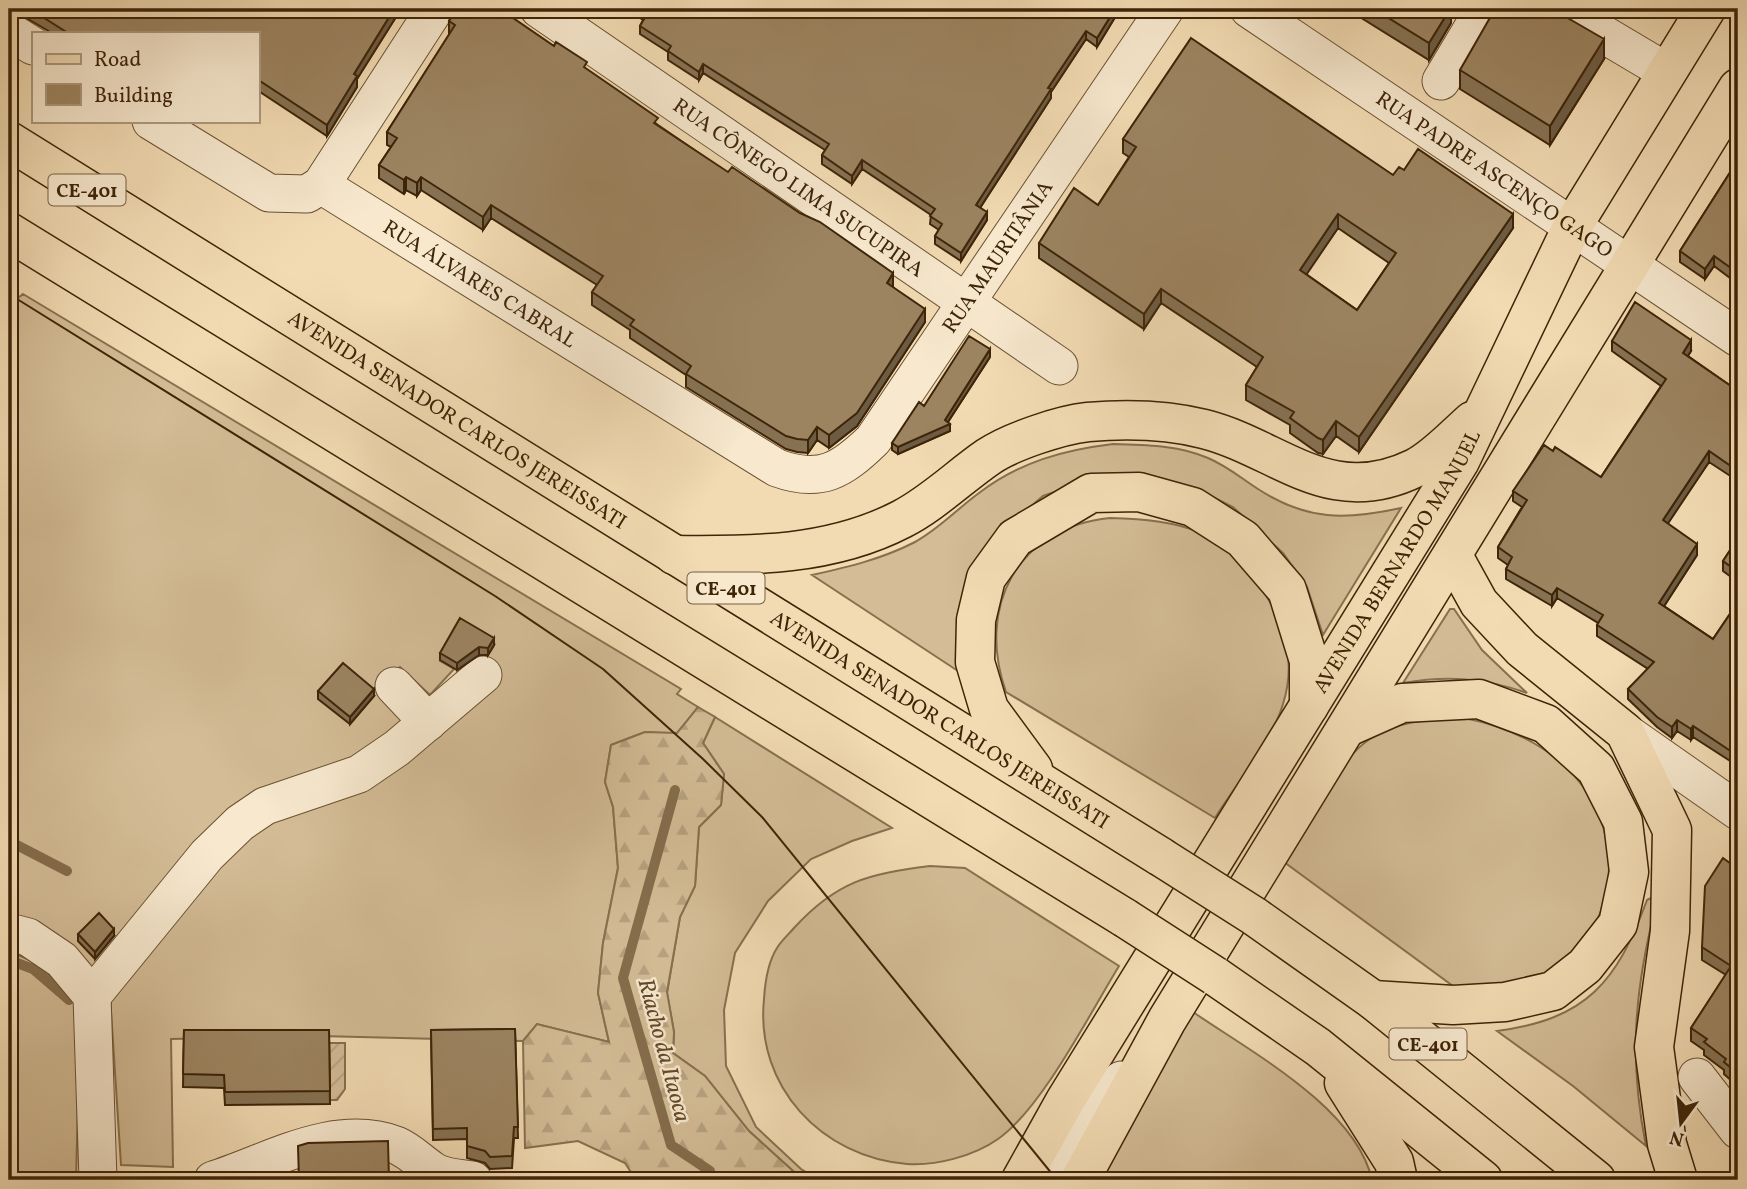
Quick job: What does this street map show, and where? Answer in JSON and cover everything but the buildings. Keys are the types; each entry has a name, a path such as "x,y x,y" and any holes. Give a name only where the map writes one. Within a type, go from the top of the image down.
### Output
{"main road":[{"name":"AVENIDA BERNARDO MANUEL","path":"1021,1180 1065,1101 1460,461 1572,227 1706,9"},
{"path":"1080,1180 1167,1020 1738,88"},
{"name":"AVENIDA SENADOR CARLOS JEREISSATI","path":"9,141 1254,916 1373,1000 1596,1180"},
{"path":"9,232 680,647 1125,918 1318,1047 1483,1180"},
{"path":"674,555 770,554 814,549 863,538 905,518 991,455 1042,434 1086,422 1147,422 1205,429 1321,479 1358,482 1390,477 1417,468 1484,410"},
{"path":"1045,785 989,709 975,662 976,620 986,578 1015,538 1051,514 1091,493 1139,492 1193,508 1243,538 1287,590 1309,662 1309,706"},
{"path":"1453,556 1479,603 1522,649 1625,732 1672,830 1670,931 1654,1047 1667,1144 1678,1180"},
{"path":"1348,727 1402,704 1479,699 1546,724 1597,769 1623,822 1629,872 1618,924 1585,967 1553,991 1495,1003 1453,1005 1373,1000"},
{"path":"1318,1047 1371,1122 1394,1162 1398,1180"}],"street":[{"path":"153,122 270,193 307,194 321,185 435,9"},
{"name":"RUA CÔNEGO LIMA SUCUPIRA","path":"539,9 1059,366"},
{"name":"RUA MAURITÂNIA","path":"807,475 830,473 848,464 873,440 1165,9"},
{"name":"RUA PADRE ASCENÇO GAGO","path":"1250,9 1738,338"},
{"path":"1561,9 1667,72"},
{"path":"1441,81 1481,10"},
{"path":"9,31 32,45"},
{"name":"RUA ÁLVARES CABRAL","path":"321,185 777,468 807,475"},
{"path":"92,996 207,855 240,823 265,806 359,774 397,748 483,675"},
{"path":"394,686 428,722"},
{"path":"1625,732 1738,811"},
{"path":"9,932 28,937 62,960 92,996 98,1180"},
{"path":"1047,1180 1167,1020"},
{"path":"1697,1077 1738,1130"},
{"path":"214,1180 321,1141 374,1139 396,1145 417,1156 441,1174 473,1180"}],"green space":[{"path":"23,294 681,689 677,694 698,707 677,734 645,732 611,745 605,782 613,807 618,868 603,943 598,993 609,1042 537,1024 523,1041 320,1036 171,1039 173,1167 121,1165 110,995 219,853 266,816 327,797 369,774 491,677 481,666 493,647 459,628 440,661 454,669 430,695 400,667 380,691 406,715 394,736 378,751 359,761 276,789 244,809 192,855 157,894 127,938 92,970 73,952 9,919 9,305"},
{"path":"1113,444 1162,447 1197,454 1221,465 1276,499 1310,512 1345,516 1401,508 1323,635 1307,587 1283,553 1233,507 1197,489 1063,489 1043,496 1000,533 961,673 812,575 877,558 915,542 994,482 1026,465 1059,454"},
{"path":"1110,518 1170,523 1214,539 1254,578 1275,611 1282,628 1289,665 1283,704 1271,733 1215,818 1006,692 998,660 997,630 1001,602 1012,576 1028,555 1050,537 1078,525"},
{"path":"1450,609 1454,609 1482,650 1527,693 1466,679 1403,683"},
{"path":"698,707 715,717 703,743 724,774 721,805 699,827 695,886 680,917 667,992 674,1032 673,1053 705,1076 749,1131 803,1180 636,1180 625,1163 578,1141 525,1148 523,1041 537,1024 609,1042 598,993 603,943 618,868 613,807 605,782 611,745 645,732 677,733"},
{"path":"715,717 892,828 852,841 811,859 768,901 735,953 724,1010 726,1066 756,1127 801,1169 819,1180 803,1180 749,1131 705,1076 673,1053 674,1032 667,993 680,917 695,886 699,827 721,805 724,774 703,743"},
{"path":"1464,718 1517,735 1550,753 1564,765 1588,794 1600,818 1607,842 1609,867 1607,891 1600,915 1572,956 1544,975 1502,986 1471,989 1453,986 1284,862 1330,784 1351,755 1362,745 1397,726"},
{"path":"930,866 965,868 1119,966 1048,1084 1015,1125 998,1139 966,1155 930,1163 907,1164 876,1159 848,1148 822,1132 800,1112 783,1088 771,1061 764,1031 764,993 769,966 779,945 809,912 824,900 855,882 889,872"},
{"path":"1651,898 1655,909 1642,970 1636,1027 1637,1085 1646,1146 1573,1086 1497,1031 1554,1017 1576,1006 1594,992 1624,953 1647,900"},
{"path":"9,951 32,961 76,999 80,1020 76,1180 9,1180"},
{"path":"1193,1012 1271,1064 1324,1106 1345,1129 1362,1154 1372,1180 1095,1180"},
{"path":"329,1043 345,1043 345,1089 337,1100 330,1100"}],"waterway":[{"name":"Riacho da Itaoca","path":"675,790 623,978 671,1145 710,1171 711,1180"},
{"path":"9,841 67,871"},
{"path":"9,960 33,969 69,1000"}],"tram line":[{"path":"9,294 495,596 603,669 703,759 762,817 1057,1180"}]}
